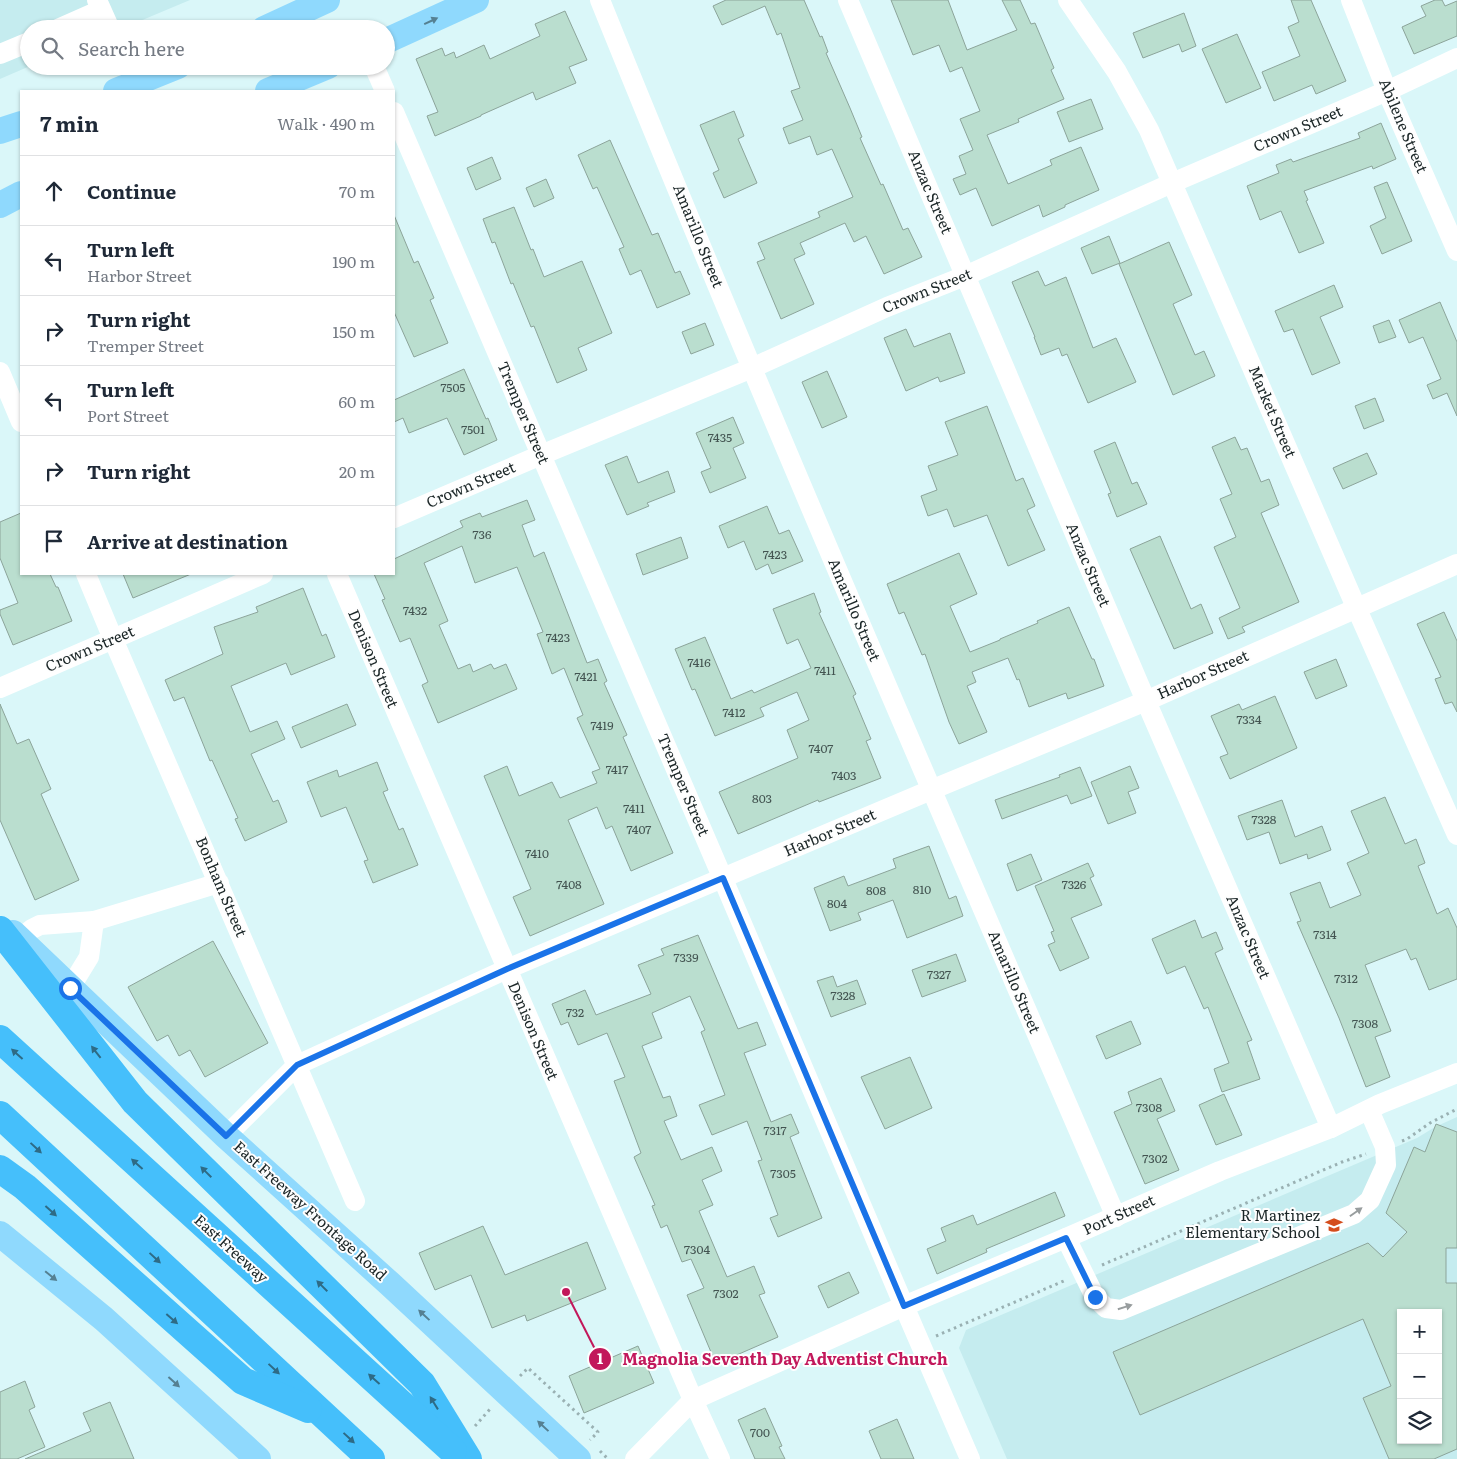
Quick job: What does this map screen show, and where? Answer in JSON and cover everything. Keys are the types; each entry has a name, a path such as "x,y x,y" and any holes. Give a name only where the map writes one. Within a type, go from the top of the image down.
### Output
{"highway":[{"path":"10,934 135,1102 422,1384 468,1459"},
{"name":"East Freeway","path":"0,1039 462,1459"},
{"path":"0,1115 371,1459"},
{"path":"0,1169 25,1187 243,1381 327,1417"}],"main road":[{"path":"284,20 327,0"},
{"path":"395,37 476,0"},
{"path":"129,83 152,75"},
{"path":"270,90 306,75"},
{"path":"0,131 20,124"},
{"path":"0,205 20,195"},
{"name":"East Freeway Frontage Road","path":"0,921 10,934 70,988 226,1136 390,1284 578,1459"},
{"path":"0,1234 104,1319 258,1459"}],"street":[{"name":"Anzac Street","path":"848,0 1146,701 1331,1128"},
{"name":"Market Street","path":"1068,0 1117,72 1150,130 1356,607 1457,835"},
{"name":"Abilene Street","path":"1351,0 1457,251"},
{"name":"Amarillo Street","path":"606,2 752,368 931,790 1116,1216"},
{"path":"73,20 99,5 106,20"},
{"path":"0,54 20,46"},
{"name":"Crown Street","path":"395,518 752,368 888,307 965,276 1388,91 1457,58"},
{"path":"378,75 385,90"},
{"name":"Tremper Street","path":"395,117 723,878 970,1459"},
{"path":"0,372 20,420"},
{"name":"Harbor Street","path":"226,1136 297,1065 507,969 1146,701 1457,564"},
{"name":"Bonham Street","path":"86,575 355,1201"},
{"name":"Crown Street","path":"0,688 261,575"},
{"name":"Denison Street","path":"337,575 720,1459"},
{"path":"10,934 32,929 40,925 94,921 219,883"},
{"path":"70,988 89,957 94,921"},
{"name":"Port Street","path":"635,1459 693,1400 904,1306 1220,1171 1331,1128 1457,1073"},
{"path":"1066,1238 1095,1297 1106,1308 1121,1310 1354,1214 1370,1200 1386,1164 1385,1147 1369,1110"}],"path":[{"path":"920,1343 1342,1162 1407,1139 1430,1123 1457,1109"},
{"path":"515,1382 528,1368 598,1432 589,1441 608,1459"},
{"path":"470,1431 495,1403"}],"shaded area":[{"path":"0,0 190,0 142,20 20,20 20,70 0,79"},
{"name":"R Martinez Elementary School","path":"1457,1117 1457,1459 1007,1459 959,1348 966,1330 1417,1138"}],"building":[{"path":"726,0 804,0 820,37 822,36 828,52 826,53 881,185 883,184 903,230 908,228 922,257 884,274 866,236 854,242 845,223 800,243 805,254 794,259 814,304 781,319 757,262 765,259 758,243 820,217 818,212 853,197 832,149 817,155 810,136 789,144 783,128 803,120 791,91 800,88 781,33 777,35 765,6 722,25 713,6"},
{"path":"891,0 948,0 967,50 1017,30 1002,0 1020,0 1031,24 1035,23 1054,68 1051,70 1064,99 1018,119 1019,122 987,135 1008,184 1052,165 1050,160 1081,147 1099,190 1043,217 1039,205 992,226 976,188 960,195 953,179 966,174 959,156 973,150 960,119 980,111 962,67 950,72 939,45 913,55"},
{"path":"1291,0 1311,0 1346,81 1316,94 1312,85 1274,101 1262,72 1300,56 1288,27 1299,22"},
{"path":"1435,0 1442,0 1445,6 1457,1 1457,36 1414,54 1402,27 1426,16 1421,6"},
{"path":"565,11 587,60 569,67 576,83 536,100 533,92 435,136 427,116 438,112 416,59 442,48 445,56 454,52 456,58 484,45 490,59 540,36 535,24"},
{"path":"1184,13 1196,46 1182,52 1179,44 1143,58 1133,33"},
{"path":"1237,34 1261,88 1226,103 1202,49"},
{"path":"1091,99 1103,129 1069,142 1057,112"},
{"path":"734,111 744,136 738,139 757,183 724,198 713,173 719,170 700,125"},
{"path":"1381,123 1396,159 1373,169 1372,166 1304,191 1308,200 1306,201 1324,243 1299,253 1281,211 1260,220 1247,186 1279,173 1276,165 1291,159 1293,162 1360,138 1358,133"},
{"path":"610,140 652,235 658,233 675,273 680,271 690,294 657,308 641,270 630,275 619,249 624,247 597,187 593,189 578,155"},
{"path":"492,157 501,179 476,190 467,168"},
{"path":"546,179 554,198 534,207 526,188"},
{"path":"1387,182 1412,241 1382,254 1370,226 1386,218 1374,187"},
{"path":"514,207 544,277 582,261 612,333 578,348 587,370 557,383 534,326 531,327 513,283 511,284 495,242 492,243 483,219"},
{"path":"395,217 414,263 418,261 434,298 430,300 448,343 414,357 395,314"},
{"path":"1109,236 1120,263 1092,274 1081,248"},
{"path":"1169,242 1192,295 1173,304 1195,355 1204,351 1215,376 1173,395 1119,264"},
{"path":"1038,271 1045,286 1066,277 1093,348 1116,338 1136,382 1088,403 1067,354 1062,356 1059,348 1041,355 1012,282"},
{"path":"1334,285 1343,307 1320,317 1340,363 1312,375 1293,329 1284,332 1275,311"},
{"path":"1440,302 1457,342 1457,416 1447,393 1433,399 1427,385 1441,379 1423,337 1409,343 1399,320"},
{"path":"1389,320 1396,337 1379,343 1373,326"},
{"path":"705,323 714,345 691,354 682,332"},
{"path":"906,329 914,347 950,333 965,373 940,382 938,377 906,391 884,338"},
{"path":"464,369 497,440 464,455 447,418 409,433 403,418 395,422 395,400"},
{"path":"827,371 847,417 822,428 802,382"},
{"path":"1375,398 1384,421 1364,429 1355,406"},
{"path":"987,406 1016,481 1023,478 1035,506 1027,510 1045,550 1008,566 987,515 954,527 947,509 928,516 921,496 937,490 928,466 958,455 945,422"},
{"path":"733,417 744,443 733,448 746,478 710,493 701,472 711,468 696,433"},
{"path":"1235,437 1241,450 1247,448 1261,482 1269,479 1279,505 1261,513 1299,602 1242,627 1245,632 1228,639 1219,618 1240,608 1214,547 1236,537 1220,499 1232,494 1212,447"},
{"path":"1115,442 1132,484 1137,482 1147,504 1117,517 1108,494 1111,493 1094,451"},
{"path":"1367,453 1377,474 1343,489 1333,468"},
{"path":"627,456 638,483 668,471 675,492 647,503 649,506 627,515 605,465"},
{"path":"527,500 535,520 522,525 534,557 544,552 587,663 598,659 607,681 604,683 627,735 623,737 673,853 631,871 612,826 606,829 597,807 568,820 604,904 530,936 513,897 531,889 484,776 507,766 519,796 552,782 560,798 597,783 592,772 600,769 577,718 583,715 564,668 552,674 537,634 543,632 517,567 475,583 462,546 424,563 448,621 439,625 458,669 470,664 473,672 491,664 494,669 506,664 517,689 438,723 422,685 428,682 410,638 400,642 382,600 385,599 374,575 395,575 395,559 463,527 460,521 480,513 482,517"},
{"path":"767,506 779,534 789,530 803,561 772,574 768,564 756,570 744,541 728,548 719,526"},
{"path":"20,513 20,575 50,575 56,587 58,587 72,621 13,645 0,614 0,610 18,603 0,558 0,522"},
{"path":"1160,536 1191,609 1201,604 1213,633 1174,649 1130,549"},
{"path":"681,537 688,558 643,575 636,554"},
{"path":"959,553 977,594 950,606 970,652 1038,623 1037,621 1069,607 1092,659 1094,659 1104,686 1068,699 1066,693 1029,707 1019,679 1017,680 1008,658 972,672 976,682 967,686 987,732 959,744 949,722 925,654 922,655 904,612 899,614 887,584"},
{"path":"123,575 189,575 133,598"},
{"path":"303,588 322,636 326,634 335,657 291,675 286,663 231,686 250,732 277,721 285,739 251,754 273,802 278,800 287,822 245,841 235,819 238,818 212,760 210,761 184,697 174,701 165,680 223,654 214,627 258,612 256,607"},
{"path":"814,593 821,612 819,613 856,694 853,696 871,739 866,741 881,778 819,802 818,800 738,834 719,792 798,758 787,730 809,720 797,692 760,708 764,716 715,736 695,689 692,690 675,649 705,637 731,699 752,690 754,693 811,668 798,639 787,644 773,609"},
{"path":"1444,612 1457,641 1457,712 1452,702 1445,704 1435,679 1441,677 1417,624"},
{"path":"1336,659 1347,686 1316,699 1304,672"},
{"path":"1275,696 1297,748 1230,779 1220,757 1228,754 1211,716 1239,704 1242,710"},
{"path":"0,704 17,744 29,739 51,789 41,794 79,880 35,900 0,820"},
{"path":"347,704 356,725 301,748 292,727"},
{"path":"377,762 388,790 383,792 399,830 403,828 418,865 373,883 364,861 368,860 346,807 321,817 307,782 337,770 339,777"},
{"path":"1130,766 1139,788 1128,792 1136,813 1108,824 1091,782"},
{"path":"1080,767 1092,796 1071,804 1067,795 1002,819 995,800 1060,777 1059,775"},
{"path":"1385,797 1405,844 1416,839 1425,863 1418,866 1437,914 1448,908 1457,928 1457,979 1429,990 1416,958 1411,960 1406,949 1365,965 1391,1031 1375,1037 1390,1077 1366,1087 1339,1018 1297,922 1301,921 1290,893 1320,882 1330,908 1361,895 1347,863 1369,853 1351,811"},
{"path":"1282,800 1295,837 1322,826 1331,850 1308,859 1307,854 1280,864 1269,832 1247,840 1238,816"},
{"path":"929,846 949,899 956,896 963,916 907,938 893,900 858,913 861,920 830,931 814,888 844,876 848,886 896,868 893,859"},
{"path":"1031,854 1042,880 1017,891 1007,864"},
{"path":"1088,863 1094,876 1090,878 1102,905 1071,918 1089,958 1060,971 1048,945 1055,942 1051,932 1054,931 1035,886"},
{"path":"1195,920 1202,938 1216,932 1223,949 1215,953 1252,1040 1247,1042 1260,1079 1222,1092 1214,1069 1229,1063 1208,1007 1204,1009 1185,966 1167,974 1152,939"},
{"path":"698,935 738,1029 757,1022 766,1045 744,1053 771,1122 791,1114 799,1133 790,1137 822,1218 778,1237 770,1218 778,1215 758,1161 762,1160 747,1121 712,1135 699,1105 725,1095 701,1032 705,1030 690,996 652,1013 662,1038 642,1046 663,1098 670,1096 677,1116 664,1121 681,1160 712,1147 722,1171 702,1180 713,1205 699,1211 727,1277 754,1266 765,1293 759,1295 778,1337 716,1364 687,1295 704,1288 691,1259 682,1262 667,1225 661,1228 652,1206 655,1205 634,1157 641,1153 614,1081 625,1077 607,1033 578,1045 568,1022 561,1025 552,1004 585,990 596,1015 651,994 638,965 664,955 661,949"},
{"path":"213,941 268,1043 205,1077 190,1050 179,1056 168,1035 157,1041 128,987"},
{"path":"956,954 966,981 922,997 912,970"},
{"path":"833,976 837,987 857,980 866,1004 831,1017 817,981"},
{"path":"1131,1021 1141,1044 1106,1059 1096,1036"},
{"path":"910,1057 932,1108 885,1129 861,1077"},
{"path":"1161,1078 1175,1111 1157,1119 1179,1170 1145,1184 1114,1112 1132,1104 1128,1092"},
{"path":"1224,1094 1242,1135 1216,1145 1199,1105"},
{"path":"1436,1124 1457,1132 1457,1248 1446,1248 1446,1283 1457,1283 1457,1449 1434,1459 1389,1459 1363,1398 1391,1386 1363,1319 1140,1415 1113,1352 1368,1243 1383,1257 1407,1232 1386,1213 1414,1147 1425,1152"},
{"path":"1055,1192 1065,1216 986,1249 987,1252 937,1274 927,1249 946,1241 941,1228 973,1215 977,1225"},
{"path":"483,1226 505,1275 587,1242 606,1289 527,1321 525,1315 492,1328 471,1275 435,1290 419,1253"},
{"path":"849,1272 859,1293 828,1308 818,1286"},
{"path":"638,1346 654,1383 584,1413 569,1376"},
{"path":"25,1381 35,1407 29,1410 45,1447 17,1459 0,1459 0,1392"},
{"path":"110,1402 134,1459 25,1459 91,1431 83,1413"},
{"path":"765,1408 782,1446 779,1447 785,1459 755,1459 738,1420"},
{"path":"897,1419 914,1459 881,1459 869,1431"}],"place":[{"name":"R Martinez Elementary School","path":"1334,1225"},
{"name":"Magnolia Seventh Day Adventist Church","path":"566,1292"}],"route":[{"path":"70,988 226,1136 297,1065 507,969 723,878 904,1306 1066,1238 1095,1297"}]}
